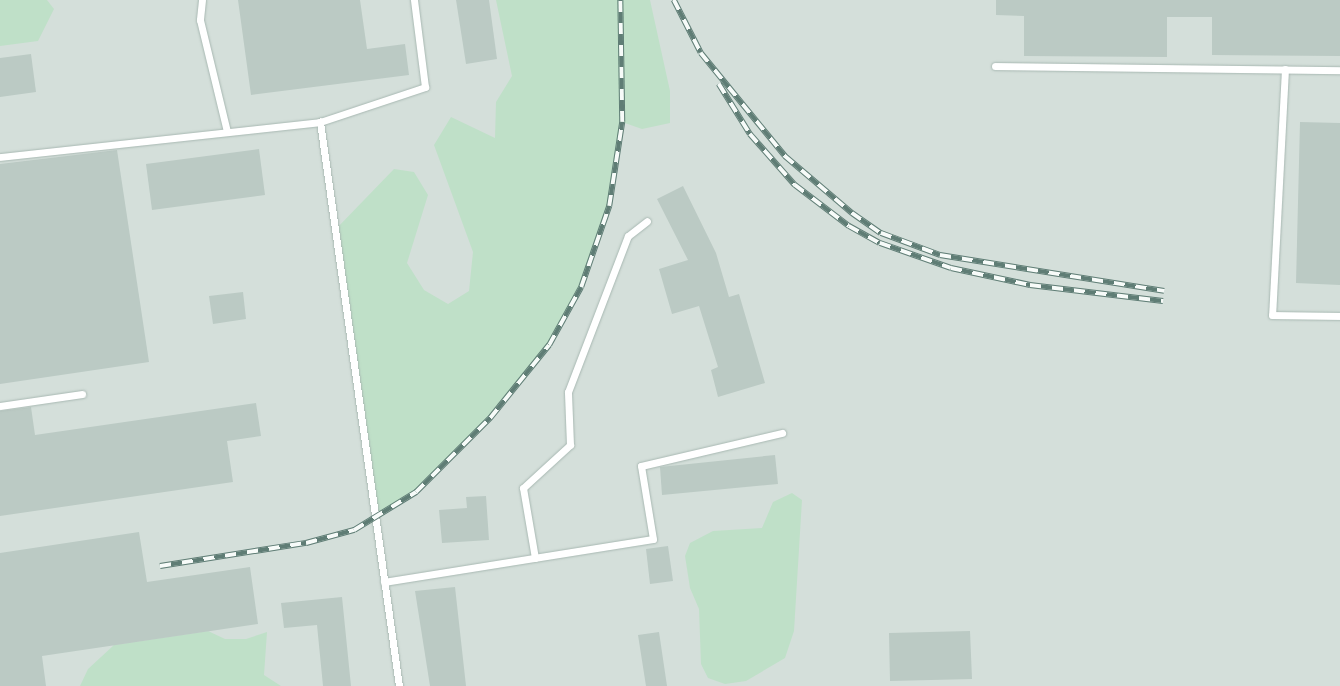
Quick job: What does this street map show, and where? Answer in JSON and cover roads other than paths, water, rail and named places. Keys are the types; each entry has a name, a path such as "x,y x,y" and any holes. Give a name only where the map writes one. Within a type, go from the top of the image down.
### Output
{"lane":[{"path":"202,0 200,20 227,132"},
{"path":"0,156 320,122 425,87 414,0"},
{"path":"995,66 1340,70"},
{"path":"1285,69 1272,314 1340,316"},
{"path":"320,122 399,686"},
{"path":"535,558 522,488 547,470 570,445 568,392 628,236 647,221"},
{"path":"0,406 82,394"},
{"path":"384,582 653,540 641,466 782,433"}],"railway":[{"path":"160,566 306,543 354,530 416,492 490,418 549,345 581,287 609,206 622,122 620,0"},
{"path":"674,0 701,53 785,156 852,213 881,233 940,255 1164,291"},
{"path":"719,84 750,134 795,185 849,226 880,243 951,268 1030,285 1163,301"}]}
